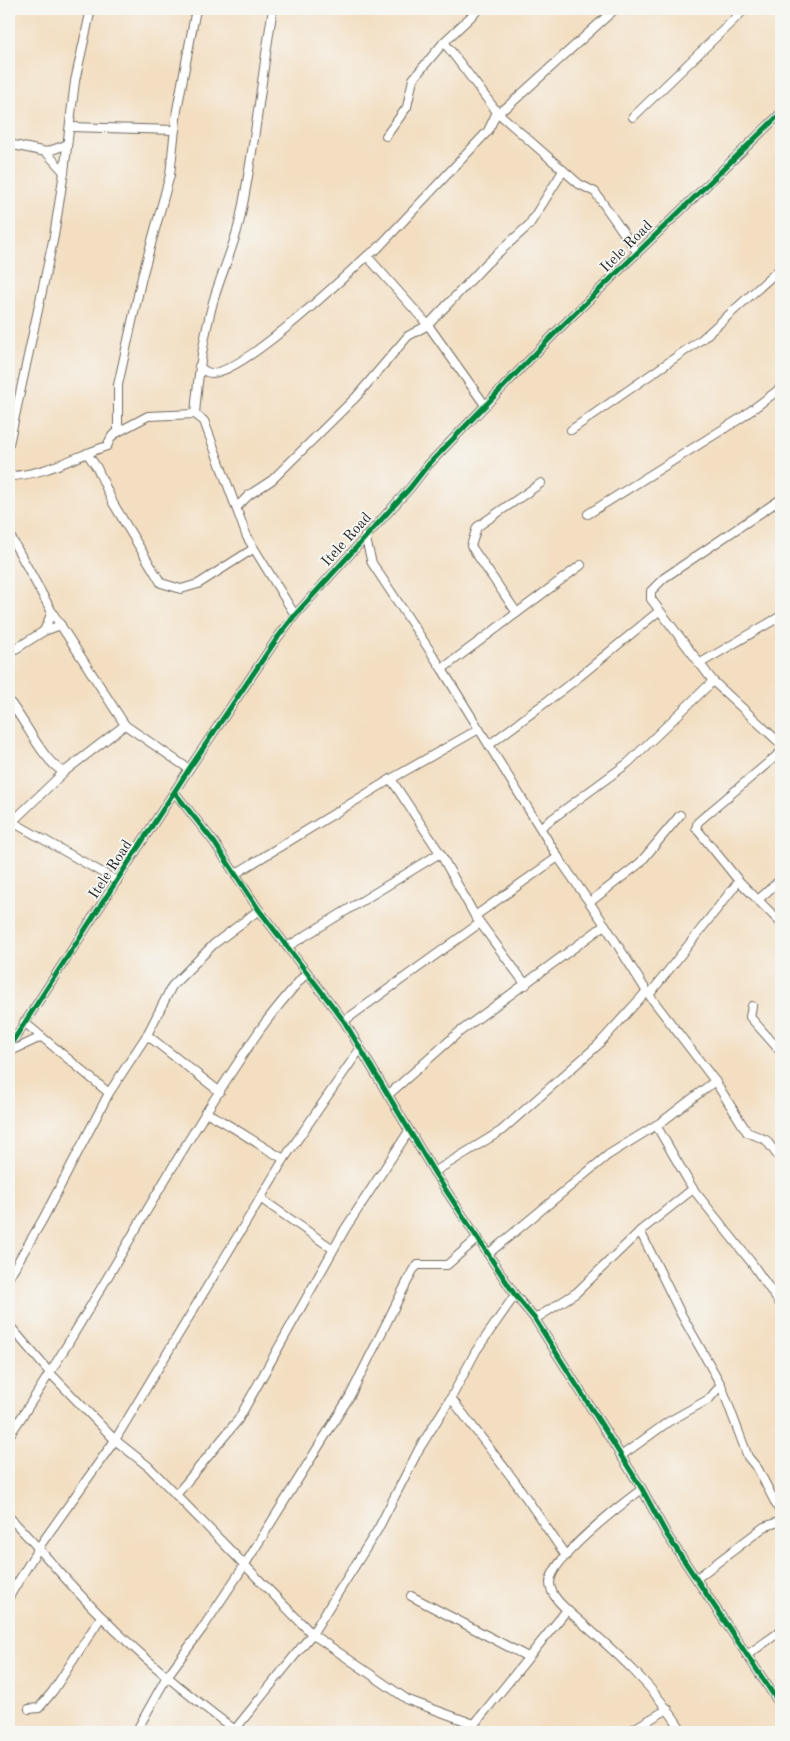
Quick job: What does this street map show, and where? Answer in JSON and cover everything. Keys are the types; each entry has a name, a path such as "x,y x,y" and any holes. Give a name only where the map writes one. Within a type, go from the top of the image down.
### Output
{"street":[{"path":"10,439 54,236 75,81 91,9"},
{"path":"118,432 120,376 142,277 170,175 175,130 196,9"},
{"path":"196,414 199,366 214,301 240,221 254,145 259,98 273,9"},
{"path":"386,136 407,107 413,80 444,42 479,9"},
{"path":"199,366 205,371 213,373 253,355 367,256 377,250 488,131 497,112 507,107 615,9"},
{"path":"633,117 745,9"},
{"path":"444,42 497,112 563,171 579,184 595,192 637,252"},
{"name":"Itele Road","path":"9,1047 11,1034 24,1022 278,636 295,615 485,405 637,252 781,113"},
{"path":"70,127 175,130"},
{"path":"9,144 46,152 66,145"},
{"path":"46,152 64,172"},
{"path":"237,507 249,495 272,480 356,397 408,336 428,325 487,263 528,225 563,171"},
{"path":"367,256 428,325 485,405"},
{"path":"571,430 702,338 781,268"},
{"path":"588,514 741,418 781,388"},
{"path":"9,476 18,476 52,467 107,446 112,436 148,416 196,414 204,421 253,549 295,615"},
{"path":"87,453 97,468 126,527 161,583 180,589 198,584 253,549"},
{"path":"517,613 471,546 477,527 541,483"},
{"path":"781,499 664,578 651,591 651,599 699,664 713,680 781,744"},
{"path":"9,534 52,612 125,725 190,769"},
{"path":"365,536 372,563 442,669 558,857 606,924 648,993 715,1081 747,1132 766,1140 781,1160"},
{"path":"442,669 580,565"},
{"path":"489,745 574,681 659,611"},
{"path":"44,631 52,612"},
{"path":"699,664 781,616"},
{"path":"9,653 44,631 61,625"},
{"path":"541,827 628,763 713,680"},
{"path":"9,701 44,751 58,769 64,772"},
{"path":"117,881 10,820 64,772 125,725"},
{"path":"235,874 391,779 479,729"},
{"path":"781,752 698,822 696,828 739,881 781,923"},
{"path":"391,779 440,853 478,919 526,985"},
{"path":"175,793 214,842 259,910 344,1022 434,1172 515,1294 535,1319 642,1489 667,1535 781,1706"},
{"path":"590,902 640,863 680,814"},
{"path":"288,947 440,853"},
{"path":"344,1022 558,857"},
{"path":"758,900 781,879"},
{"path":"434,1172 501,1131 598,1045 648,993 739,881"},
{"path":"9,1277 43,1219 109,1093 147,1035 172,986 214,944 259,910"},
{"path":"388,1095 458,1032 526,985 606,924"},
{"path":"9,1436 50,1374 205,1112 258,1033 307,972"},
{"path":"752,1006 750,1017 781,1052"},
{"path":"24,1022 109,1093"},
{"path":"147,1035 220,1092"},
{"path":"9,1052 41,1037"},
{"path":"9,1598 39,1547 115,1440 230,1252 284,1159 360,1048"},
{"path":"488,1254 608,1155 656,1126 715,1081"},
{"path":"205,1112 237,1128 258,1145 284,1159"},
{"path":"656,1126 693,1189 751,1262 781,1304"},
{"path":"176,1495 238,1420 333,1249 408,1131"},
{"path":"535,1319 576,1293 640,1231 693,1189"},
{"path":"260,1198 333,1249"},
{"path":"640,1231 681,1314 721,1385 748,1457 758,1468 781,1514"},
{"path":"136,1732 166,1678 202,1629 244,1566 350,1396 412,1270 418,1265 447,1265 478,1238"},
{"path":"234,1731 312,1634 378,1529 419,1449 451,1398 476,1351 515,1294"},
{"path":"9,1325 50,1374 115,1440 149,1468 312,1634 408,1700 474,1724"},
{"path":"621,1456 668,1422 709,1398 721,1385"},
{"path":"451,1398 516,1483 540,1521 566,1556"},
{"path":"642,1489 578,1543 553,1573 550,1582 552,1592 567,1610 623,1658 668,1709 683,1732"},
{"path":"9,1517 39,1547 101,1617 166,1678 234,1731 244,1732"},
{"path":"697,1578 764,1527 781,1521"},
{"path":"411,1596 528,1657"},
{"path":"468,1732 567,1610"},
{"path":"29,1709 39,1708 53,1691 101,1617"},
{"path":"747,1655 781,1631"},
{"path":"628,1732 668,1709"}],"cycle path":[{"path":"9,1047 189,769 278,637 295,615 410,488 428,465 560,328 781,113"},
{"path":"175,793 214,842 259,910 344,1021 434,1172 515,1295 535,1319 642,1489 667,1535 781,1706"}]}
